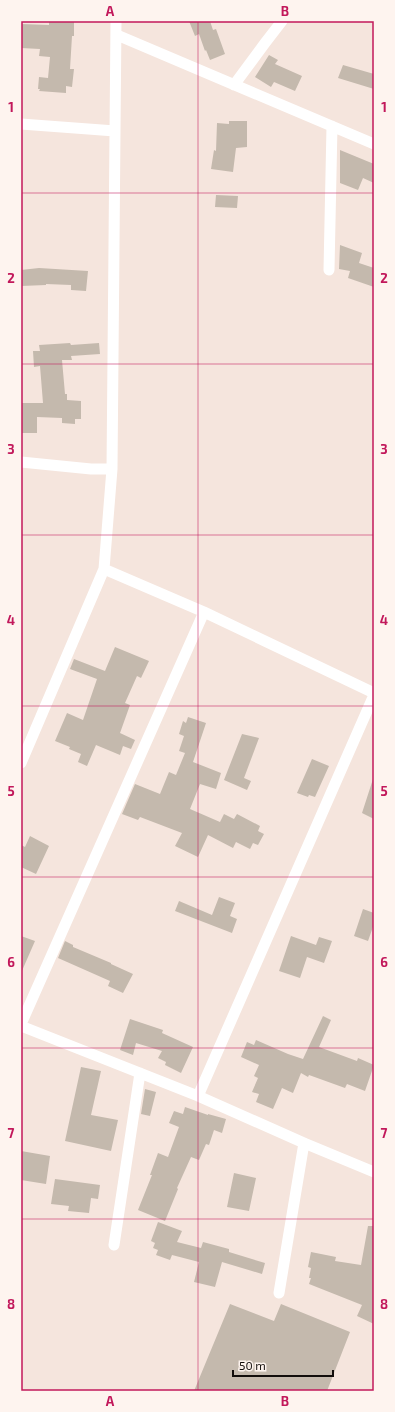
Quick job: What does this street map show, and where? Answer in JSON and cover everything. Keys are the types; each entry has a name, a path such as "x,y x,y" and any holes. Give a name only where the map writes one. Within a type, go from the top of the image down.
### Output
{"street":[{"path":"21,763 104,569 112,469 116,21"},
{"path":"234,85 282,21"},
{"path":"117,35 374,144"},
{"path":"21,124 115,131"},
{"path":"329,270 332,126"},
{"path":"21,462 90,469 112,469"},
{"path":"104,569 204,612 374,694 198,1096"},
{"path":"204,612 21,1025 198,1096 374,1172"},
{"path":"114,1245 140,1073"},
{"path":"279,1293 304,1143"}],"building":[{"path":"49,21 74,21 74,36 72,36 70,69 74,69 72,87 66,86 66,93 39,91 39,77 48,78 50,57 39,56 40,49 21,48 21,24 49,25"},
{"path":"189,21 210,21 213,30 216,29 225,54 210,60 199,34 195,36"},
{"path":"269,55 278,60 275,64 302,76 295,91 274,82 271,87 255,77"},
{"path":"343,65 374,74 374,89 338,78"},
{"path":"229,121 247,121 247,147 236,148 233,172 211,169 214,150 216,151 217,123 229,124"},
{"path":"340,150 374,164 374,183 363,178 358,190 340,183"},
{"path":"216,195 238,196 237,208 215,207"},
{"path":"340,245 362,253 359,263 374,268 374,287 348,278 350,271 339,269"},
{"path":"39,268 88,271 86,291 71,290 71,285 46,284 21,286 21,270"},
{"path":"70,343 71,345 99,343 100,354 71,356 72,360 62,360 65,394 67,394 67,400 81,401 81,419 75,419 75,424 62,423 62,418 37,417 37,433 21,433 21,403 43,403 40,366 34,367 33,351 40,351 39,345"},
{"path":"115,647 149,661 141,678 137,676 125,703 130,705 120,733 135,740 131,749 123,746 120,755 96,745 87,766 78,762 81,754 69,749 70,747 55,741 67,713 83,720 97,679 70,669 74,659 105,671"},
{"path":"188,717 206,723 193,762 221,773 216,789 200,784 190,809 220,822 224,814 234,819 237,814 260,826 258,831 264,834 258,845 253,843 250,849 236,842 233,848 208,835 198,857 175,846 182,833 140,817 138,820 122,814 135,784 160,794 169,772 176,775 185,753 179,751 184,736 179,734 183,721 186,723"},
{"path":"242,734 259,738 244,778 251,781 247,790 224,780"},
{"path":"312,759 329,766 315,797 309,795 308,797 297,793"},
{"path":"374,779 374,819 362,813"},
{"path":"30,836 49,846 36,874 21,867 21,845 25,847"},
{"path":"219,897 235,903 230,916 237,919 232,933 175,911 179,901 212,915"},
{"path":"363,909 374,913 374,924 368,941 354,936"},
{"path":"21,936 35,941 21,973"},
{"path":"291,936 316,945 319,937 332,941 324,963 307,957 300,978 279,971"},
{"path":"65,941 73,945 73,947 133,974 123,993 108,986 110,981 58,958"},
{"path":"323,1016 331,1020 319,1047 357,1061 358,1058 374,1065 365,1091 347,1084 345,1088 309,1075 308,1077 301,1073 293,1093 282,1088 273,1109 256,1102 259,1094 252,1092 258,1078 254,1076 259,1065 241,1057 247,1042 254,1045 256,1040 303,1059"},
{"path":"130,1019 163,1030 162,1033 193,1047 181,1073 165,1065 166,1062 158,1058 162,1051 136,1043 133,1055 120,1050"},
{"path":"81,1067 101,1071 91,1115 118,1120 111,1151 65,1141"},
{"path":"145,1089 156,1092 150,1116 141,1114"},
{"path":"185,1107 208,1115 226,1119 222,1133 214,1130 209,1145 206,1144 199,1160 191,1157 177,1188 178,1189 165,1221 138,1210 152,1175 150,1175 158,1153 168,1157 179,1127 169,1123 174,1111 183,1114"},
{"path":"21,1151 50,1156 46,1184 21,1180"},
{"path":"234,1173 256,1178 249,1211 227,1207"},
{"path":"55,1179 100,1185 98,1199 91,1198 89,1213 68,1211 69,1206 51,1204"},
{"path":"158,1222 182,1231 177,1242 201,1248 203,1242 229,1249 229,1252 265,1263 262,1274 222,1262 215,1287 194,1282 199,1262 172,1255 170,1260 156,1255 158,1250 153,1248 155,1243 151,1241"},
{"path":"368,1226 374,1226 374,1324 357,1316 362,1305 309,1284 311,1278 309,1278 311,1268 308,1267 311,1252 336,1257 335,1261 361,1265"},
{"path":"230,1304 274,1321 281,1304 350,1332 327,1391 194,1391"}]}
